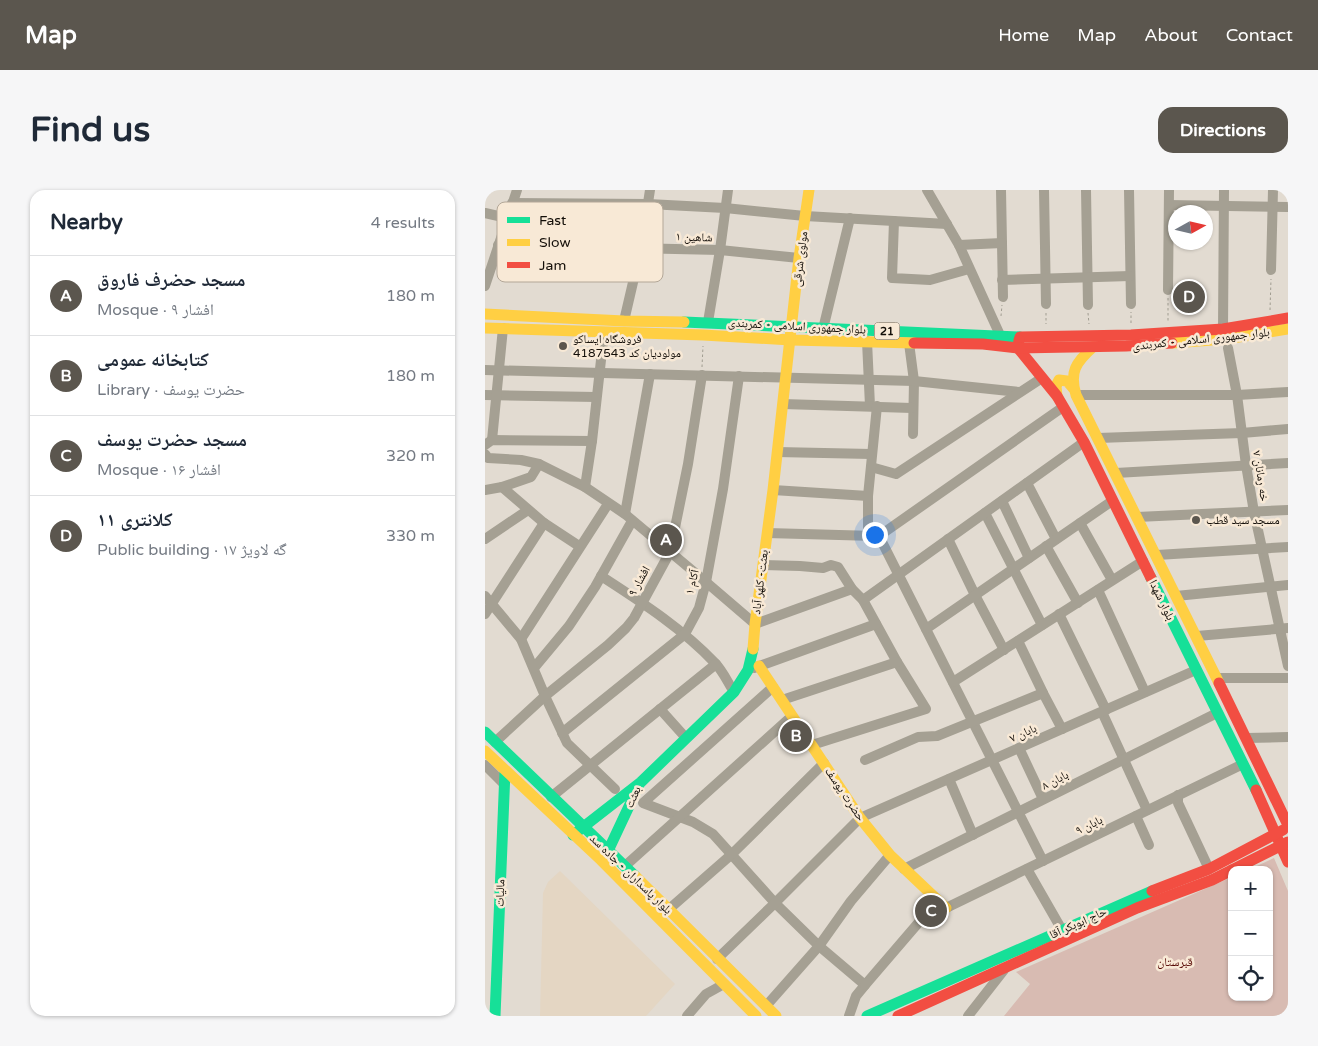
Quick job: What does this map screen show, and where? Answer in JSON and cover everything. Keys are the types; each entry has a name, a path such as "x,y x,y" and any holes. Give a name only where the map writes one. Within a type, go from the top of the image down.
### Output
{"main road":[{"name":"مولوی شرقی","path":"791,340 799,258 809,190"},
{"name":"بلوار جمهوری اسلامی - کمربندی","path":"485,314 624,321 708,322 1019,342 1226,339 1288,329"},
{"name":"بلوار جمهوری اسلامی - کمربندی","path":"485,328 909,343 983,339 1000,335 1019,342 1046,336 1091,342 1131,335 1223,328 1288,318"},
{"name":"بعثت- کلهر آباد","path":"641,782 734,692 754,668 755,624 791,340"},
{"name":"بلوار شهدا","path":"1019,342 1042,378 1057,396 1084,442 1276,834 1285,844 1288,862"},
{"path":"1074,392 1072,374 1074,367 1091,342"},
{"path":"1057,396 1056,383 1059,380 1064,379 1068,381 1074,392"},
{"name":"بلوار شهدا","path":"1074,392 1197,636 1288,826"},
{"name":"حضرت یوسف","path":"754,668 773,687 860,818 890,855 942,904"},
{"name":"بلوار پاسداران - جاده سد","path":"485,732 625,866 776,1016"},
{"name":"بلوار پاسداران - جاده سد","path":"485,751 601,860 756,1016"},
{"name":"مالیات","path":"495,1016 505,771"},
{"name":"بعثت","path":"573,835 641,782"},
{"name":"بعثت","path":"601,860 608,851 641,782"},
{"name":"حاج ابوبکر آقا","path":"867,1016 1130,900 1209,869 1288,826"},
{"name":"حاج ابوبکر آقا","path":"1240,866 1285,844"},
{"name":"حاج ابوبکر آقا","path":"898,1016 1137,908 1212,880 1228,872"}],"street":[{"path":"513,202 517,190"},
{"path":"708,322 728,190"},
{"path":"927,190 959,245 1000,335"},
{"path":"1001,190 1003,297"},
{"path":"1044,190 1045,304"},
{"path":"1087,190 1087,305"},
{"path":"1129,190 1131,304"},
{"path":"1169,190 1169,205"},
{"path":"1223,328 1224,190"},
{"path":"1271,270 1273,190"},
{"path":"663,205 725,208 805,216 947,224"},
{"path":"1213,206 1288,207"},
{"path":"823,329 850,218"},
{"path":"894,221 892,278 930,280 969,269"},
{"path":"959,245 1002,243"},
{"path":"485,286 497,248"},
{"name":"شاهین ۱","path":"663,249 720,250 799,258"},
{"path":"1168,250 1168,290"},
{"path":"1002,280 1130,276"},
{"path":"624,321 633,282"},
{"path":"503,328 497,395 488,442 592,441"},
{"path":"585,487 604,333"},
{"path":"867,341 873,406 871,467 867,496 873,536 898,575 1043,861"},
{"path":"909,343 914,381 913,434"},
{"name":"خه رمانان ۷","path":"1228,348 1237,395 1253,512 1283,629 1288,666"},
{"path":"485,370 914,381 1019,392"},
{"path":"534,668 569,626 601,576 628,517 650,374"},
{"name":"افشار ۹","path":"495,742 545,696 608,645 634,618 641,602 670,552 688,464 701,375"},
{"name":"آکام ۱","path":"562,733 685,634 699,608 707,582 723,489 739,376"},
{"path":"871,467 896,474 1042,378"},
{"path":"1074,392 1237,395 1288,392"},
{"path":"485,395 596,397"},
{"path":"783,404 912,408"},
{"path":"767,533 873,536 1063,407"},
{"path":"1098,438 1288,429"},
{"path":"863,600 1084,442"},
{"path":"777,452 871,454"},
{"path":"485,454 488,458 521,460 539,464 585,487 628,517 755,624 851,589"},
{"path":"1116,472 1288,463"},
{"path":"485,490 531,478 539,464"},
{"path":"1027,483 1056,539"},
{"path":"502,487 544,523 579,546"},
{"path":"773,490 867,496"},
{"path":"1002,500 1029,558"},
{"path":"926,629 1112,501"},
{"path":"521,639 579,546 608,504"},
{"path":"485,539 528,510"},
{"path":"1137,517 1288,510"},
{"path":"985,513 1042,625"},
{"path":"485,614 488,599 544,523"},
{"path":"1080,523 1112,580"},
{"path":"948,539 1004,650"},
{"path":"1046,546 1078,602"},
{"path":"1157,555 1288,547"},
{"path":"953,682 1143,561"},
{"path":"763,565 823,568 831,565 838,567 851,589 863,600 925,709 811,745"},
{"path":"601,576 685,634 717,664 734,692"},
{"path":"1176,596 1288,585"},
{"path":"1098,590 1145,692"},
{"path":"488,599 521,639 567,743 615,789"},
{"path":"1059,614 1147,810"},
{"path":"754,668 876,624"},
{"path":"1197,636 1283,629"},
{"path":"1018,641 1062,729"},
{"path":"782,700 897,662"},
{"path":"551,797 717,664"},
{"name":"بابان ۷","path":"860,818 1196,670"},
{"path":"1217,678 1288,678"},
{"path":"773,687 643,803 693,822 713,834 775,903 819,946 865,984"},
{"path":"865,760 918,737 937,736 1043,694"},
{"path":"660,709 686,738"},
{"name":"بابان ۸","path":"904,869 1217,713"},
{"path":"625,866 792,716"},
{"path":"1246,738 1288,737"},
{"path":"1019,748 1043,800"},
{"path":"668,910 732,854 824,763"},
{"name":"بابان ۹","path":"942,904 1027,869 1243,764"},
{"path":"485,765 505,784"},
{"path":"949,779 973,834"},
{"path":"1178,795 1178,803 1209,869"},
{"path":"1136,816 1149,845"},
{"path":"717,958 860,818"},
{"path":"766,1006 819,946 851,901 890,855"},
{"path":"1027,869 1062,930"},
{"path":"849,1016 856,996 865,984 942,904"},
{"path":"968,1016 1005,968"},
{"path":"687,1016 706,994 723,984"}],"path":[{"path":"1270,321 1271,270"},
{"path":"1168,290 1168,332"},
{"path":"1045,304 1046,336"},
{"path":"1131,304 1131,335"},
{"path":"1087,305 1091,342"},
{"path":"701,375 703,335"}],"shaded area":[{"path":"560,871 675,984 646,1016 540,1016 543,893 548,882"}],"green space":[{"name":"قبرستان","path":"1274,858 1288,891 1288,1016 1004,1016 1030,984 1016,972 1228,879 1228,1001 1273,1001 1273,866 1257,866"}],"traffic: fast":[{"path":"684,322 1020,337"},
{"path":"1151,578 1256,790"},
{"path":"573,835 641,782 734,692 748,670 753,649"},
{"path":"485,732 635,876"},
{"path":"495,1016 505,771"},
{"path":"603,857 608,851 639,785"},
{"path":"867,1016 1152,891"}],"traffic: slow":[{"path":"753,649 799,258 809,190"},
{"path":"485,314 684,322"},
{"path":"485,328 914,343"},
{"path":"1172,343 1226,339 1288,329"},
{"path":"1093,347 1075,368 1073,380 1076,395 1219,683"},
{"path":"1057,396 1056,386 1059,380 1067,381 1073,388"},
{"path":"759,666 860,818 890,855 946,908"},
{"path":"485,751 601,860 756,1016"},
{"path":"635,876 776,1016"}],"traffic: jam":[{"path":"1020,337 1131,335 1223,329 1288,318"},
{"path":"1019,340 1018,348 1057,396 1084,442 1151,578"},
{"path":"914,343 983,344 1018,348 1126,346 1172,343"},
{"path":"1219,683 1288,825"},
{"path":"1256,790 1288,862"},
{"path":"1152,891 1209,869 1283,830"},
{"path":"1240,866 1288,842"},
{"path":"898,1016 1137,908 1212,880 1228,872"}],"place":[{"name":"کلانتری ۱۱","path":"1189,297"},
{"name":"فروشگاە ایساکو مولودیان کد 4187543","path":"563,346"},
{"name":"مسجد سید قطب","path":"1196,520"},
{"name":"مسجد حضرف فاروق","path":"666,540"},
{"name":"کتابخانه عمومی","path":"796,736"},
{"name":"مسجد حضرت یوسف","path":"931,911"}]}
